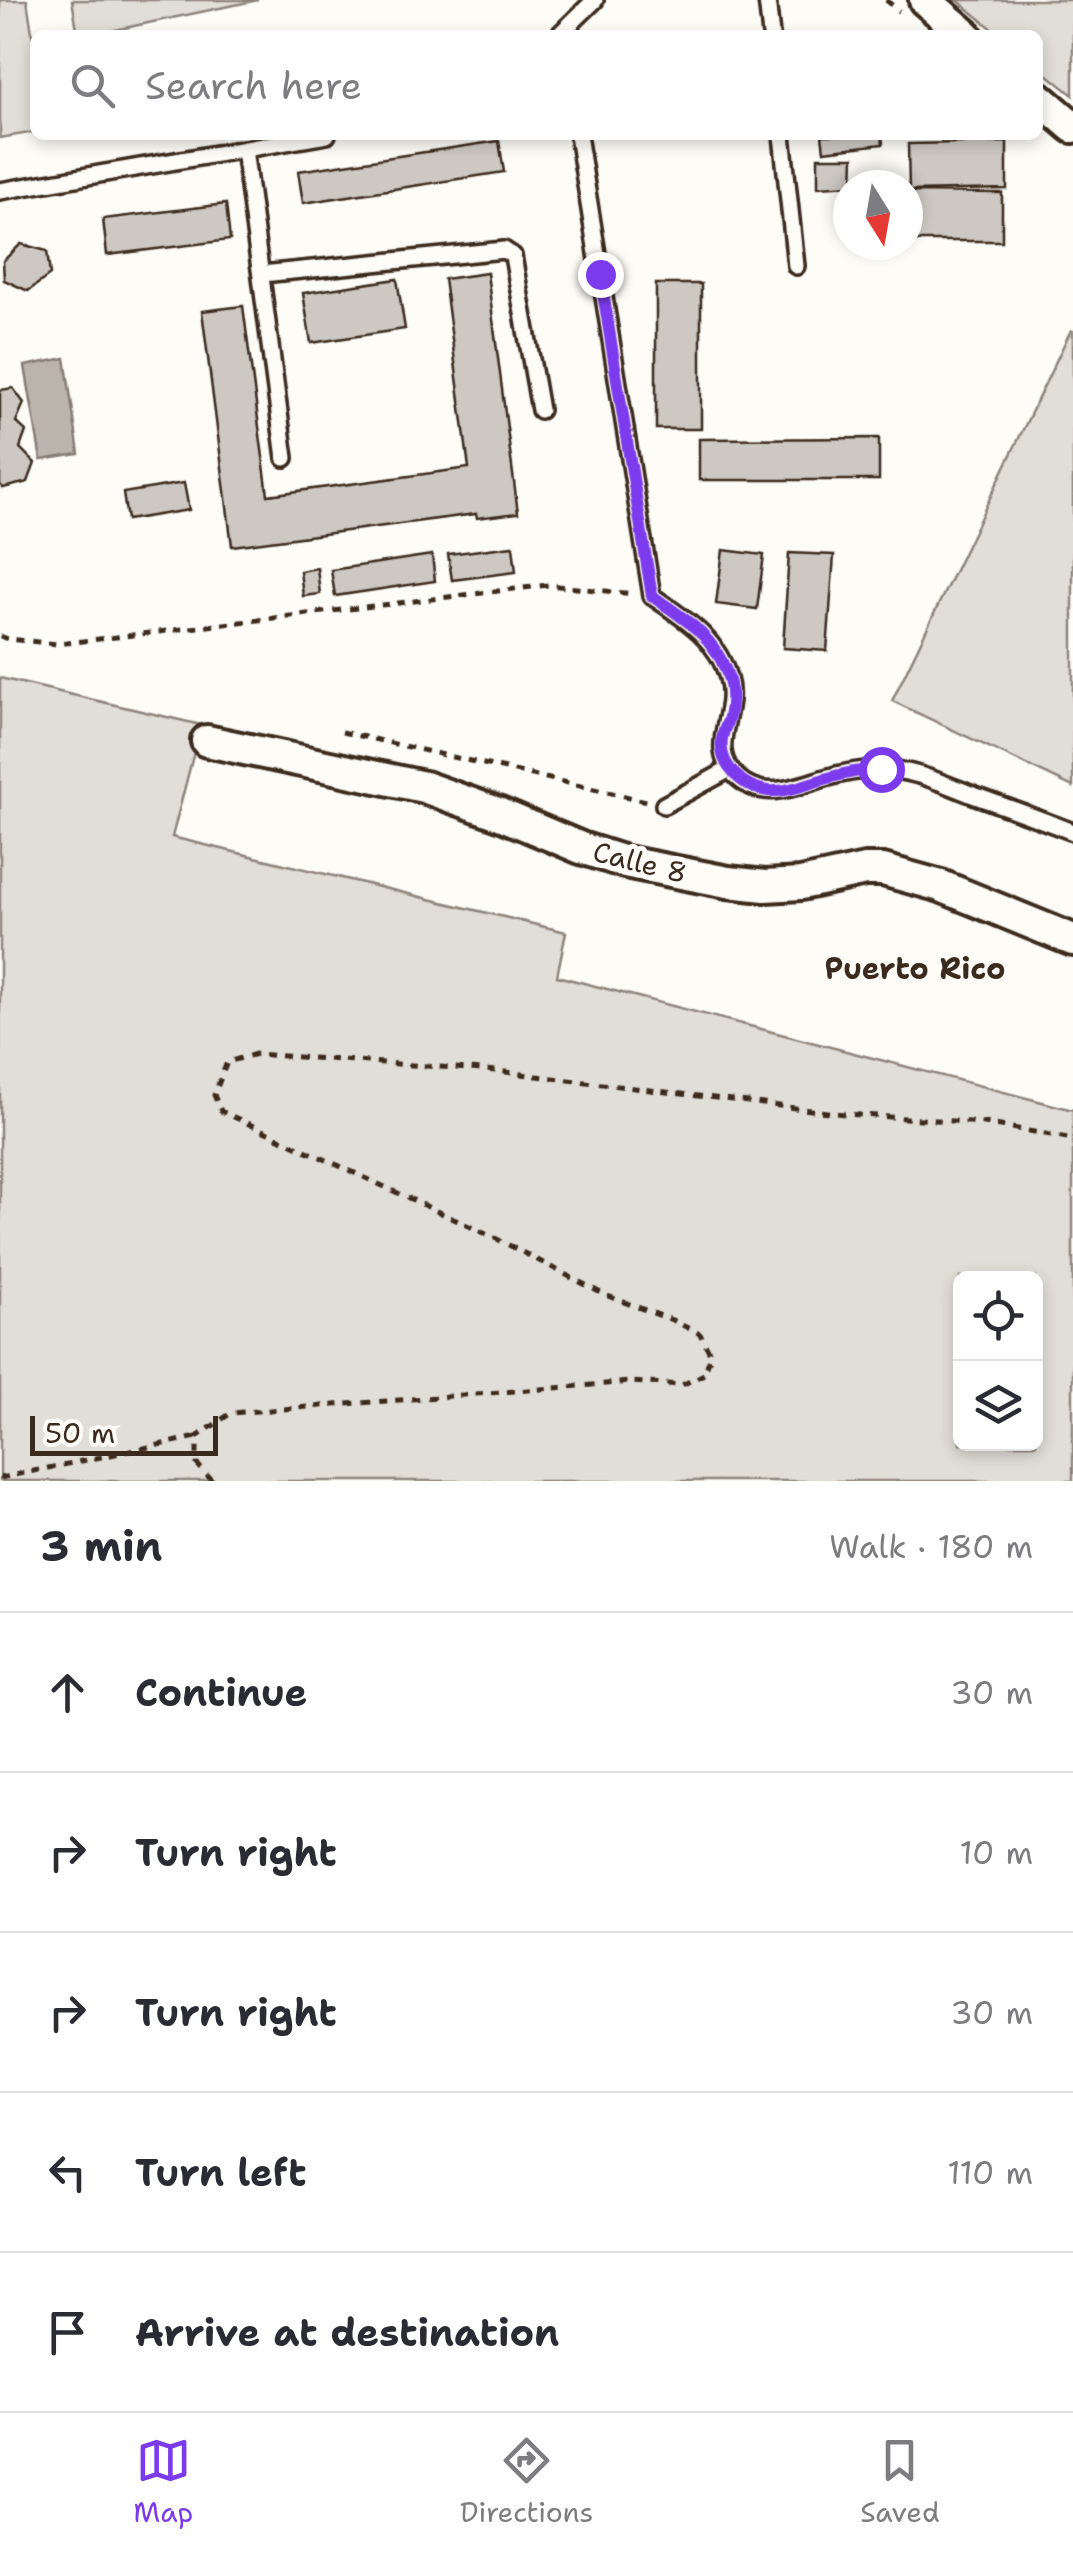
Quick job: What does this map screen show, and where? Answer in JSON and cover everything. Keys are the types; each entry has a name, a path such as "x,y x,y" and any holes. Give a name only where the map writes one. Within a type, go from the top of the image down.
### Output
{"street":[{"path":"925,0 960,30"},
{"path":"1043,101 1073,127"},
{"name":"Calle 8","path":"208,741 424,787 625,862 728,882 801,884 865,870 884,870 941,886 1073,940"}],"lane":[{"path":"564,30 596,0"},
{"path":"767,0 770,30"},
{"path":"578,17 578,30"},
{"path":"0,192 298,140"},
{"path":"575,140 652,596 695,626 714,647 724,666 732,694 722,749 730,769 750,786 766,791 780,791 856,771 912,772 1073,832"},
{"path":"783,140 796,266"},
{"path":"244,149 285,458"},
{"path":"262,274 510,252 540,410"},
{"path":"664,805 730,769"}],"path":[{"path":"0,636 58,644 548,585 652,596"},
{"path":"342,732 664,805"},
{"path":"0,1478 197,1437 230,1414 630,1382 682,1386 704,1374 710,1355 700,1334 605,1295 498,1239 221,1111 214,1095 227,1062 235,1058 256,1054 497,1071 844,1114 984,1123 1073,1139"},
{"path":"197,1437 197,1464 212,1481"}],"shaded area":[{"path":"0,0 27,0 32,30 30,133 0,138"},
{"path":"72,0 258,0 115,30 77,30"},
{"path":"957,0 1073,0 1073,95 1043,71 1043,30 994,30"},
{"path":"1073,331 1073,787 892,701"},
{"path":"65,358 79,454 41,460 25,366"},
{"path":"0,678 201,725 172,837 566,932 557,976 1073,1110 1073,1481 0,1481"}],"building":[{"path":"823,140 883,140 883,144 824,151"},
{"path":"499,141 504,172 303,203 298,171"},
{"path":"1007,142 1007,189 923,191 923,170 909,170 908,144"},
{"path":"818,157 854,157 854,170 833,170 833,186 818,187"},
{"path":"923,192 1002,193 1002,241 923,241"},
{"path":"226,204 230,240 107,255 103,219"},
{"path":"21,244 47,251 50,275 28,291 4,280 3,261"},
{"path":"487,273 518,513 477,518 476,514 232,546 202,311 243,306 268,495 469,468 444,279"},
{"path":"397,279 405,329 311,343 303,293"},
{"path":"656,284 701,284 701,429 656,429"},
{"path":"13,388 24,403 16,422 26,431 20,448 35,463 28,482 3,488 0,390"},
{"path":"879,438 879,480 699,480 699,439"},
{"path":"184,483 189,510 127,520 123,493"},
{"path":"513,546 516,572 452,580 448,554"},
{"path":"723,550 764,555 757,609 716,604"},
{"path":"789,553 834,555 827,651 783,648"},
{"path":"432,555 435,581 335,596 331,570"},
{"path":"317,568 320,594 303,596 300,571"}],"district":[{"name":"Puerto Rico","path":"915,969"}],"route":[{"path":"600,274 652,596 695,626 714,647 724,666 732,694 722,736 724,760 738,778 766,791 881,769"}]}
